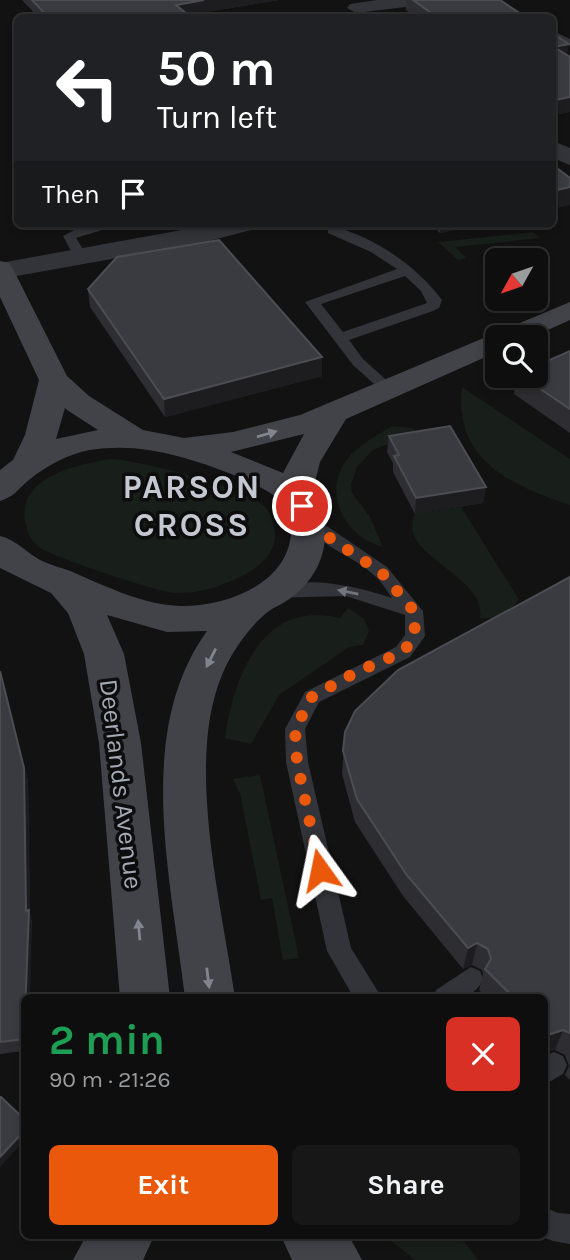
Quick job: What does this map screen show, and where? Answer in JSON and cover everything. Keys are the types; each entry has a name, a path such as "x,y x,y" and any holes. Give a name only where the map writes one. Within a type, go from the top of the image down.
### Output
{"street":[{"path":"357,8 422,0"},
{"path":"132,438 78,403 54,380 1,270 81,257 211,228"},
{"path":"535,325 570,310"},
{"path":"175,447 248,440 335,413 485,346"},
{"path":"9,479 41,440 49,416 54,380"},
{"path":"210,994 188,822 186,746 194,698 212,653 235,621 296,572 309,548 296,479 306,452 335,413"},
{"path":"9,479 55,450 80,442 132,438 175,447 255,472 279,483 302,508"},
{"path":"2,551 28,568 144,614 181,620 220,617 262,599"},
{"name":"Deerlands Avenue","path":"63,582 85,608 104,654 120,743 145,994"},
{"path":"103,1260 122,1239"},
{"path":"313,1239 332,1260"}],"lane":[{"path":"81,257 69,236 92,228"},
{"path":"333,230 373,248 428,289 435,300 434,305 340,338"},
{"path":"388,389 358,362 312,302 405,271"},
{"path":"302,508 330,538 381,572 414,611 415,636 403,652 356,672 312,697 295,729 297,762 339,951 367,994"},
{"path":"262,599 301,589 347,590 414,611"},
{"path":"450,994 471,979"},
{"path":"548,1224 553,1227 570,1228"}],"shaded area":[{"path":"533,232 540,238 455,247 466,258 458,260 438,242"},
{"path":"462,387 570,459 570,505 527,489 490,466 467,433 462,412"},
{"path":"392,426 412,428 419,434 398,446 386,445 373,450 357,467 351,484 352,493 370,517 383,547 357,534 348,523 341,512 337,485 340,471 352,453"},
{"path":"111,459 190,476 252,498 266,508 273,521 274,544 270,554 254,569 222,585 175,593 106,573 39,547 29,535 25,520 26,505 31,493 41,483 68,469"},
{"path":"461,507 518,598 517,603 499,618 480,618 479,603 470,590 429,554 418,542 412,529 415,514"},
{"path":"348,608 364,619 369,631 363,645 349,647 279,695 251,744 225,738 229,714 245,668 272,631 290,620 313,615 340,618"},
{"path":"260,775 299,958 283,960 272,898 261,900 240,793 233,779"},
{"path":"389,1239 462,1239 478,1260 415,1260"}],"building":[{"path":"32,0 204,0 176,5 187,14 45,14"},
{"path":"413,0 500,0 521,14 432,14"},
{"path":"556,36 569,44 556,47"},
{"path":"556,48 570,57 570,97 556,100"},
{"path":"556,167 570,178 570,187 556,190"},
{"path":"219,240 322,357 164,399 88,289 117,257"},
{"path":"570,351 570,409 539,388 548,388 548,361"},
{"path":"450,426 486,487 416,498 394,456 399,455 389,436"},
{"path":"570,577 570,1033 563,1030 551,1034 548,1031 548,994 510,994 485,969 491,959 488,949 477,943 468,948 406,874 357,799 343,751 345,732 355,711 398,670"},
{"path":"0,671 24,768 26,911 29,910 26,994 21,994 21,1039 0,1042"},
{"path":"1,1097 21,1116 21,1134 0,1157"}],"district":[{"name":"PARSON CROSS","path":"192,506"}],"route":[{"path":"302,506 309,520 330,538 381,572 414,611 415,636 403,652 356,672 312,697 295,729 297,762 320,870"}]}
